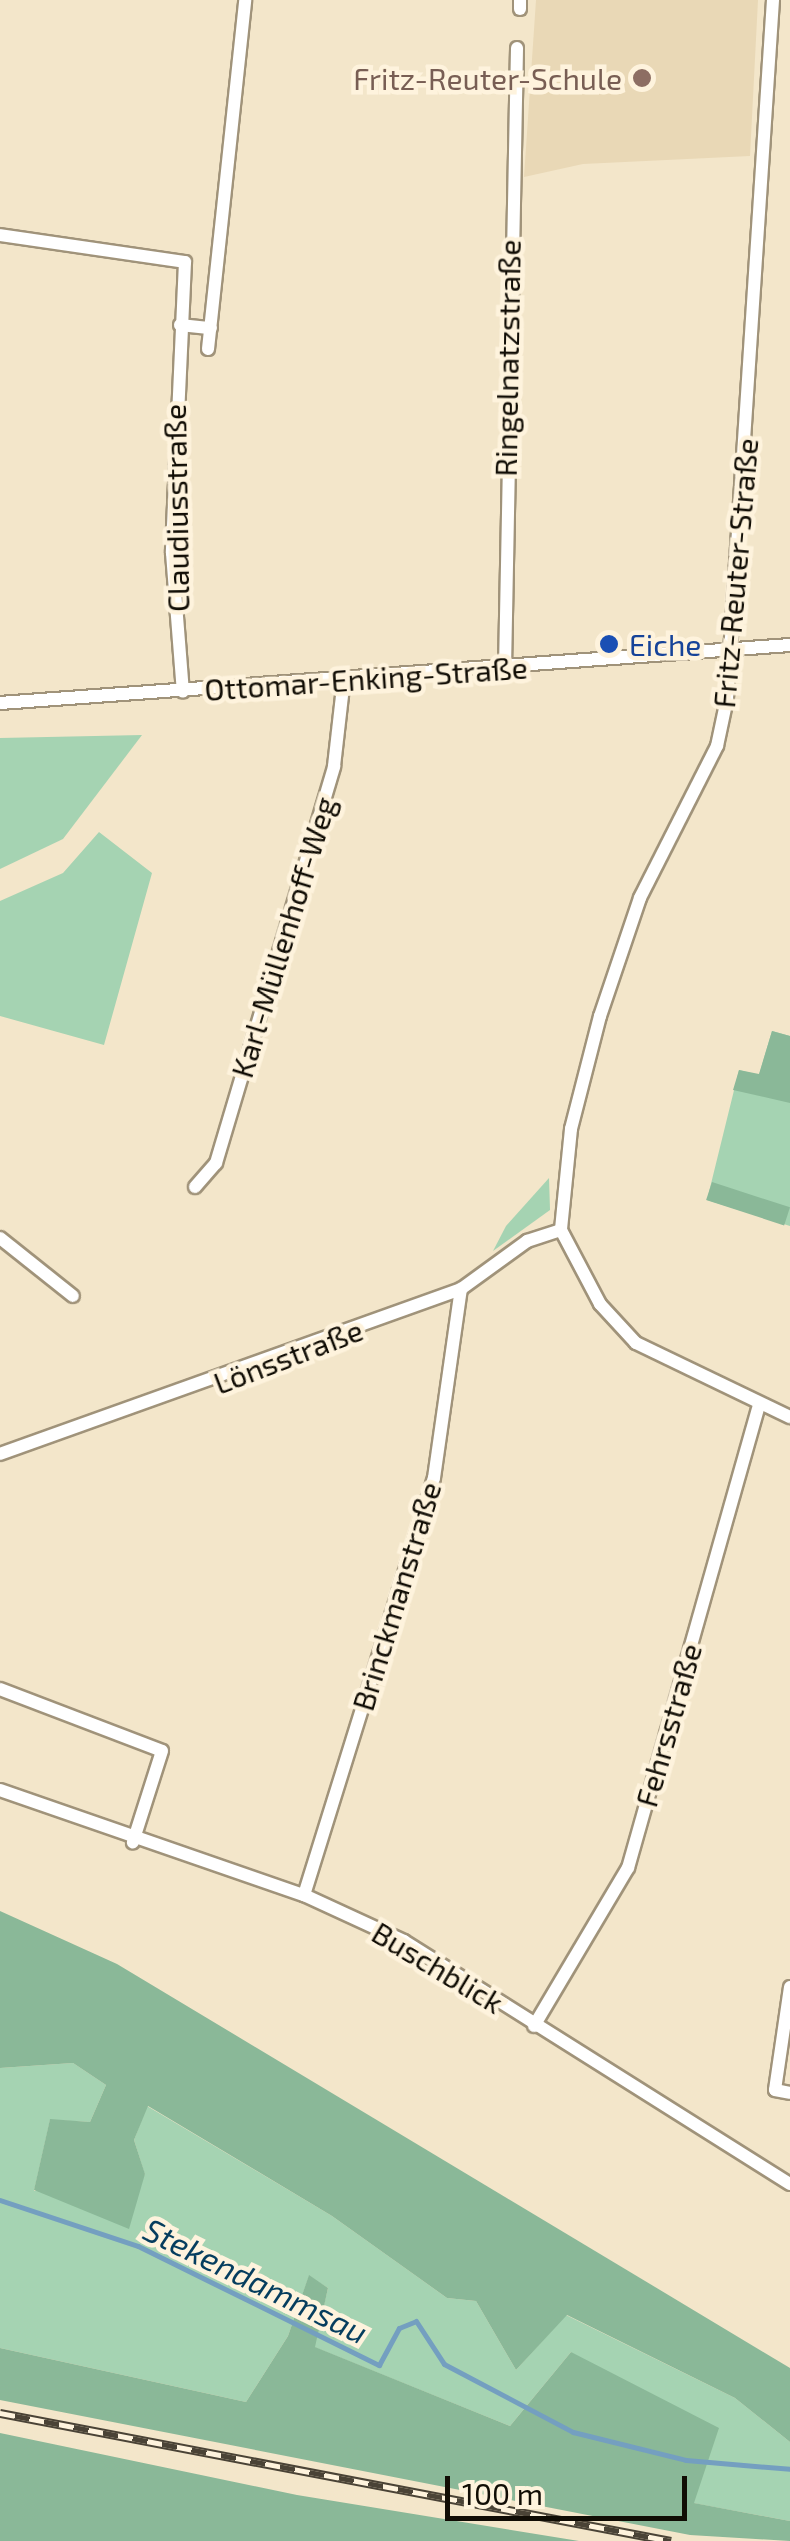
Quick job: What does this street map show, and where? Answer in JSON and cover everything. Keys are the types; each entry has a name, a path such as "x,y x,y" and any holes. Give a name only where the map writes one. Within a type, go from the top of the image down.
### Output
{"street":[{"path":"208,349 245,0"},
{"name":"Fritz-Reuter-Straße","path":"562,1230 571,1129 600,1016 640,898 717,746 732,652 773,0"},
{"name":"Ringelnatzstraße","path":"504,668 517,48"},
{"name":"Claudiusstraße","path":"0,235 185,262 172,553 183,692"},
{"path":"180,325 211,328"},
{"name":"Ottomar-Enking-Straße","path":"0,703 790,645"},
{"name":"Karl-Müllenhoff-Weg","path":"195,1187 216,1162 334,766 344,678"},
{"path":"562,1230 600,1304 636,1343 759,1406 790,1417"},
{"name":"Lönsstraße","path":"0,1454 462,1290 527,1241 562,1230"},
{"path":"0,1238 73,1296"},
{"name":"Brinckmanstraße","path":"304,1895 434,1478 462,1290"},
{"name":"Fehrsstraße","path":"534,2026 628,1868 759,1406"},
{"path":"0,1690 162,1751 133,1842"},
{"name":"Buschblick","path":"0,1790 133,1842 304,1895 404,1941 719,2144 790,2184"},
{"path":"790,1987 775,2090 790,2093"}],"shaded area":[{"name":"Fritz-Reuter-Schule","path":"536,0 758,0 750,156 583,164 524,177"}],"green space":[{"path":"142,735 63,839 0,869 0,738"},
{"path":"99,832 152,873 104,1045 0,1016 0,901 63,873"},
{"path":"772,1031 790,1036 790,1226 707,1200 739,1070 759,1075"},
{"path":"772,1031 790,1036 790,1103 733,1090 739,1070 759,1074"},
{"path":"549,1178 550,1210 493,1251 506,1226"},
{"path":"712,1182 790,1207 784,1225 706,1200"},
{"path":"0,1911 117,1964 790,2368 790,2442 735,2398 567,2315 516,2370 476,2301 447,2298 332,2216 148,2106 134,2140 145,2174 129,2229 34,2190 50,2119 90,2122 106,2085 73,2063 0,2068"},
{"path":"73,2063 106,2085 90,2122 50,2120 34,2191 145,2175 134,2140 147,2106 332,2216 447,2298 476,2301 516,2370 566,2315 735,2398 790,2442 790,2521 693,2503 571,2352 510,2426 314,2347 328,2288 309,2276 288,2336 246,2402 0,2348 0,2068"},
{"path":"309,2275 328,2288 315,2347 510,2426 571,2352 719,2428 694,2503 790,2521 790,2541 690,2535 0,2400 0,2348 246,2402 288,2336"},
{"path":"0,2433 297,2495 579,2541 0,2541"}],"waterway":[{"name":"Stekendammsau","path":"0,2200 138,2246 379,2365 399,2328 416,2321 444,2364 573,2432 686,2460 790,2469"}],"railway":[{"path":"0,2413 671,2541"}],"place":[{"name":"Fritz-Reuter-Schule","path":"642,78"},
{"name":"Eiche","path":"609,644"}]}
